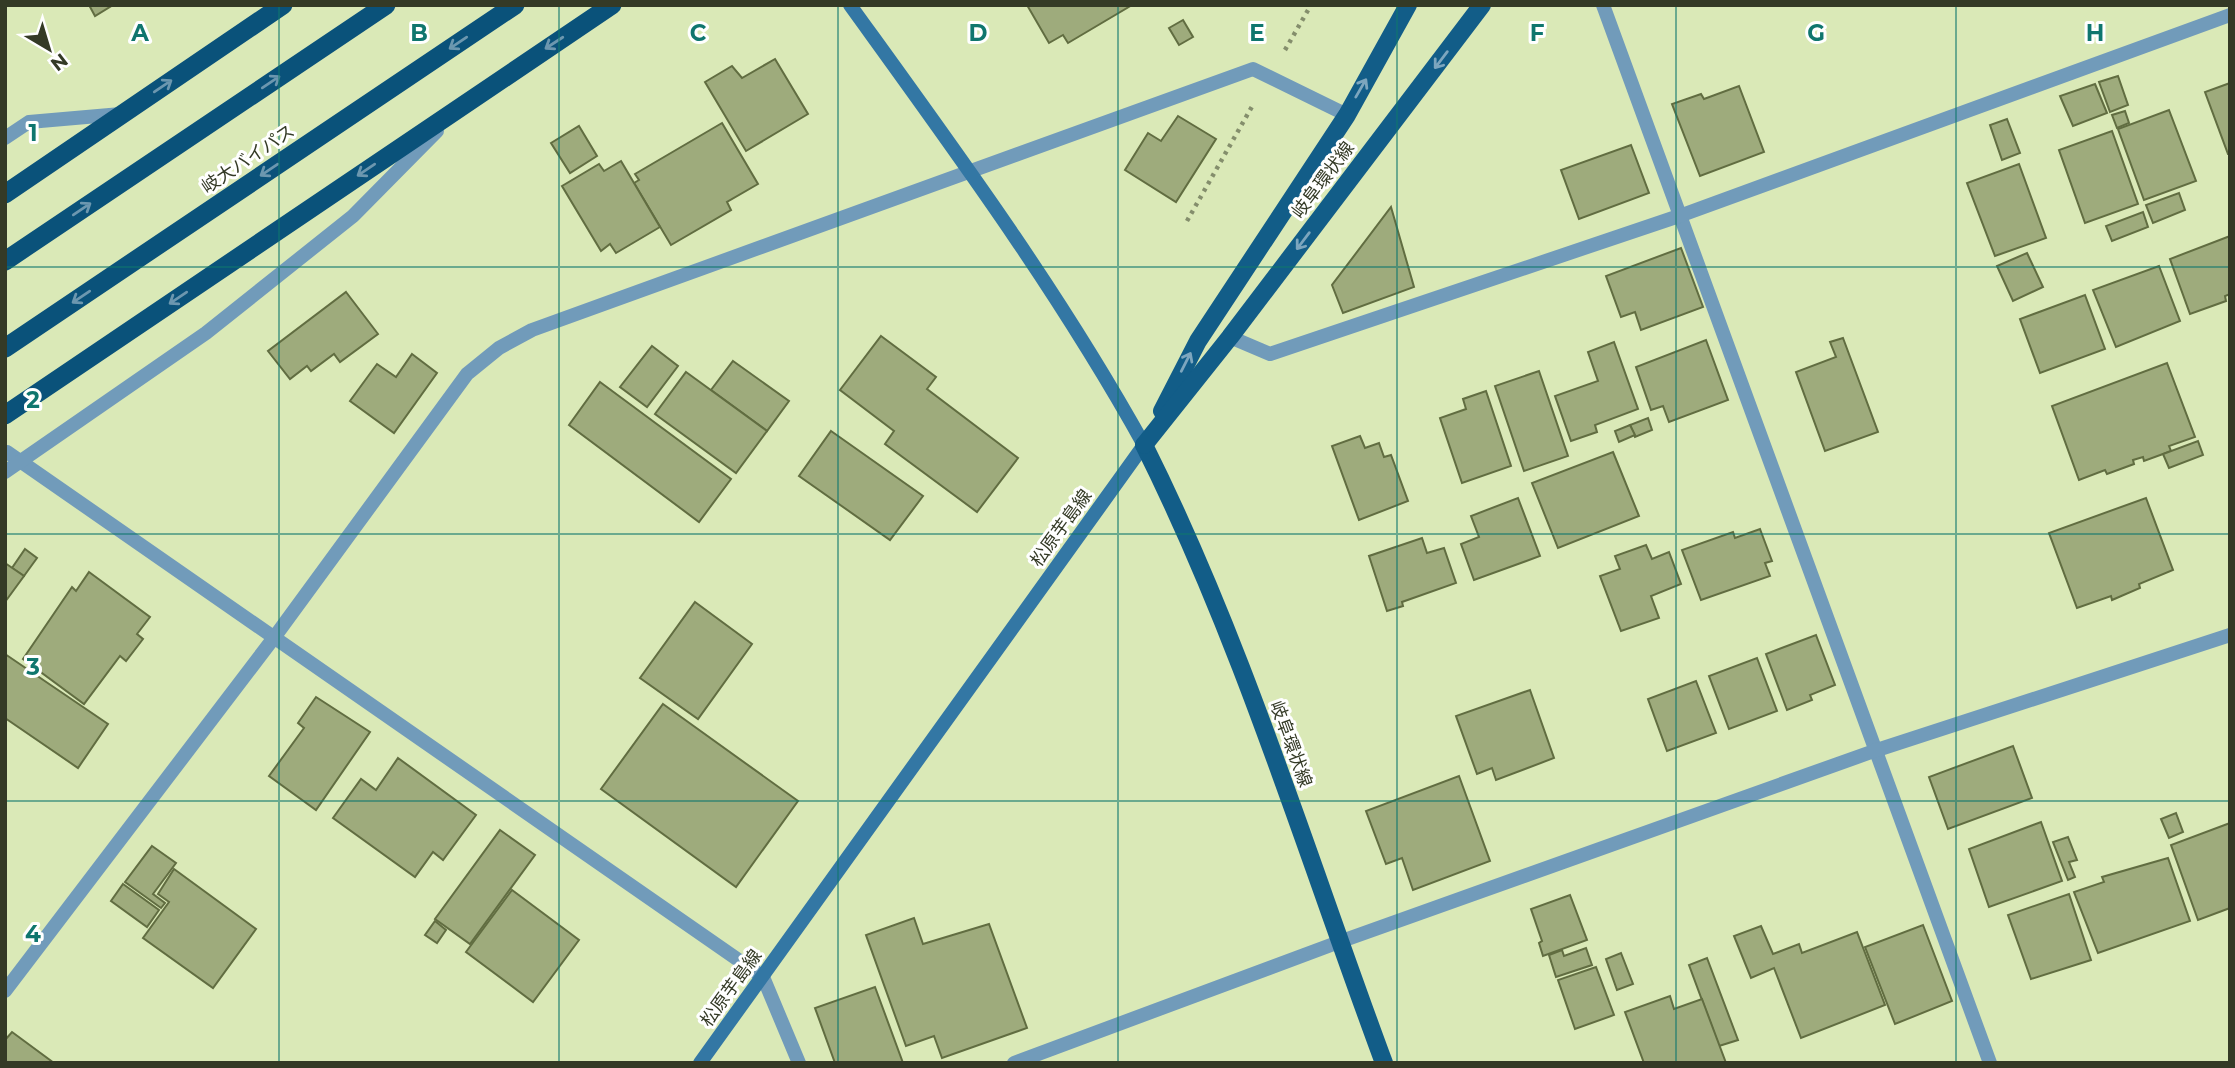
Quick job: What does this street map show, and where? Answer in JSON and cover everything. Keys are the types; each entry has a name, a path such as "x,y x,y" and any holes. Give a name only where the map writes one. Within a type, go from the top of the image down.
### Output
{"highway":[{"path":"5,194 283,5"},
{"path":"5,261 386,5"},
{"name":"岐大バイパス","path":"5,348 515,5"},
{"path":"5,415 611,5"}],"main road":[{"path":"850,5 971,172 1096,359 1144,445"},
{"name":"岐阜環状線","path":"1144,445 1198,341 1347,115 1408,5"},
{"name":"岐阜環状線","path":"1144,445 1230,337 1482,5"},
{"name":"岐阜環状線","path":"1144,445 1188,533 1226,626 1384,1063"},
{"name":"松原芋島線","path":"700,1063 1144,445"}],"street":[{"path":"1603,5 1990,1063"},
{"path":"1230,337 1270,354 1682,215 2230,15"},
{"path":"5,991 275,635 467,374 499,348 532,330 1253,69 1347,115"},
{"path":"5,472 206,333 353,216 467,100"},
{"path":"5,138 29,122 123,114"},
{"path":"7,452 23,460 763,977 799,1063"},
{"path":"1014,1063 1339,942 1874,751 2230,635"}],"path":[{"path":"1187,221 1311,5"}],"building":[{"path":"89,5 113,5 95,16"},
{"path":"1027,5 1132,5 1068,43 1063,35 1049,43"},
{"path":"1183,20 1193,37 1179,45 1169,28"},
{"path":"775,59 808,114 746,151 705,82 732,66 742,78"},
{"path":"2118,76 2128,105 2110,112 2099,82"},
{"path":"2230,83 2230,154 2228,154 2205,92"},
{"path":"2095,84 2107,113 2073,126 2060,96"},
{"path":"1739,86 1764,152 1700,176 1672,104 1701,94 1704,99"},
{"path":"2169,110 2196,181 2144,200 2118,129"},
{"path":"2125,111 2129,123 2117,128 2112,115"},
{"path":"1178,116 1216,139 1176,202 1125,170 1148,133 1161,141"},
{"path":"2007,119 2020,153 2002,160 1990,125"},
{"path":"722,123 758,184 727,202 731,210 671,245 634,183 639,180 635,174"},
{"path":"579,126 597,156 570,173 551,143"},
{"path":"2112,131 2138,204 2085,223 2059,150"},
{"path":"1631,145 1649,193 1579,219 1561,170"},
{"path":"621,161 660,227 616,253 610,244 601,251 562,186 599,164 604,171"},
{"path":"2019,164 2046,238 1995,256 1967,183"},
{"path":"2179,193 2185,210 2153,223 2146,205"},
{"path":"1391,207 1414,287 1343,313 1332,285"},
{"path":"2143,212 2148,227 2112,241 2106,226"},
{"path":"2230,236 2230,294 2225,296 2226,301 2190,314 2170,259"},
{"path":"1681,248 1703,307 1641,330 1635,312 1621,317 1606,276"},
{"path":"2027,253 2043,287 2013,301 1997,266"},
{"path":"2159,266 2180,321 2116,347 2093,290"},
{"path":"346,292 378,334 340,362 334,354 311,371 307,366 290,379 268,351"},
{"path":"2085,295 2105,349 2040,373 2020,319"},
{"path":"881,336 936,377 927,389 1018,458 977,512 885,444 894,431 840,390"},
{"path":"1843,338 1878,432 1825,451 1796,372 1836,357 1830,342"},
{"path":"1706,340 1728,400 1669,422 1663,406 1651,410 1636,367"},
{"path":"1614,342 1638,409 1595,425 1597,432 1571,441 1555,396 1598,381 1588,352"},
{"path":"652,346 678,366 647,407 620,387"},
{"path":"412,354 437,373 394,433 350,401 377,364 396,377"},
{"path":"733,361 789,401 767,431 711,390"},
{"path":"2167,363 2195,437 2169,446 2171,451 2163,454 2144,461 2143,457 2133,460 2134,464 2107,474 2105,470 2079,480 2052,406"},
{"path":"1539,371 1568,456 1524,471 1495,386"},
{"path":"686,372 767,431 736,473 655,414"},
{"path":"600,382 731,479 699,522 569,425"},
{"path":"1486,391 1511,466 1462,483 1440,418 1466,409 1463,399"},
{"path":"1648,418 1652,430 1635,437 1630,425"},
{"path":"1630,425 1635,435 1619,442 1615,431"},
{"path":"831,431 923,496 890,540 799,476"},
{"path":"1360,436 1365,448 1379,443 1384,457 1391,455 1408,501 1359,520 1332,446"},
{"path":"2198,441 2203,455 2169,468 2163,454"},
{"path":"1613,452 1639,516 1558,548 1532,483"},
{"path":"1518,498 1540,556 1474,580 1461,544 1479,537 1471,516"},
{"path":"2146,498 2173,570 2139,584 2140,588 2112,600 2111,596 2077,608 2049,533"},
{"path":"1760,529 1772,561 1765,563 1770,576 1701,600 1682,550 1733,532 1735,538"},
{"path":"1422,538 1427,553 1444,548 1456,583 1402,602 1403,606 1387,611 1369,556"},
{"path":"1646,545 1652,559 1669,552 1681,584 1651,596 1659,618 1621,631 1600,576 1620,569 1615,556"},
{"path":"25,549 37,558 24,576 12,568"},
{"path":"5,563 24,576 5,602"},
{"path":"89,572 150,617 137,634 143,639 126,661 120,656 84,704 23,659 72,587 76,591"},
{"path":"695,602 752,644 698,719 640,678"},
{"path":"1816,635 1835,685 1810,695 1812,700 1787,710 1766,654"},
{"path":"5,654 108,724 78,768 5,718"},
{"path":"1757,658 1777,711 1729,729 1709,676"},
{"path":"1696,681 1716,733 1667,751 1648,699"},
{"path":"1530,690 1554,758 1496,780 1492,768 1477,774 1456,716"},
{"path":"316,697 370,732 316,810 269,776 304,728 298,723"},
{"path":"663,704 798,801 736,887 601,789"},
{"path":"2013,746 2032,798 1948,829 1929,777"},
{"path":"398,758 476,815 443,860 433,852 415,877 333,818 361,779 376,790"},
{"path":"1459,776 1490,861 1413,890 1402,858 1386,864 1366,811"},
{"path":"2176,813 2183,832 2169,838 2161,819"},
{"path":"2041,822 2062,881 1989,907 1969,849"},
{"path":"2230,823 2230,908 2198,920 2171,845"},
{"path":"500,830 535,855 470,944 435,919"},
{"path":"2068,837 2077,860 2069,862 2075,877 2068,880 2053,842"},
{"path":"152,846 176,863 153,894 165,903 161,908 125,882"},
{"path":"2168,858 2190,921 2098,953 2074,892 2104,882 2102,877"},
{"path":"174,869 256,929 213,988 143,938 169,902 158,894"},
{"path":"123,884 159,910 147,927 111,901"},
{"path":"512,890 579,940 533,1002 466,952"},
{"path":"2069,894 2091,960 2031,979 2008,915"},
{"path":"1570,895 1587,940 1543,956 1539,943 1542,941 1531,909"},
{"path":"914,918 923,944 989,924 1027,1028 942,1058 934,1036 906,1046 866,935"},
{"path":"435,921 446,930 437,943 425,935"},
{"path":"1923,925 1952,1001 1895,1024 1865,947"},
{"path":"1761,926 1773,954 1799,944 1802,953 1857,932 1885,1005 1801,1038 1774,968 1751,978 1734,936"},
{"path":"1586,948 1592,965 1556,977 1549,955 1562,950 1564,956"},
{"path":"1621,953 1633,984 1617,990 1606,959"},
{"path":"1707,958 1738,1040 1719,1046 1689,965"},
{"path":"1596,967 1614,1015 1575,1029 1558,980"},
{"path":"875,987 903,1063 835,1063 815,1008"},
{"path":"1670,996 1674,1009 1702,999 1726,1063 1644,1063 1625,1012"},
{"path":"12,1032 54,1063 5,1063 5,1040"}]}
